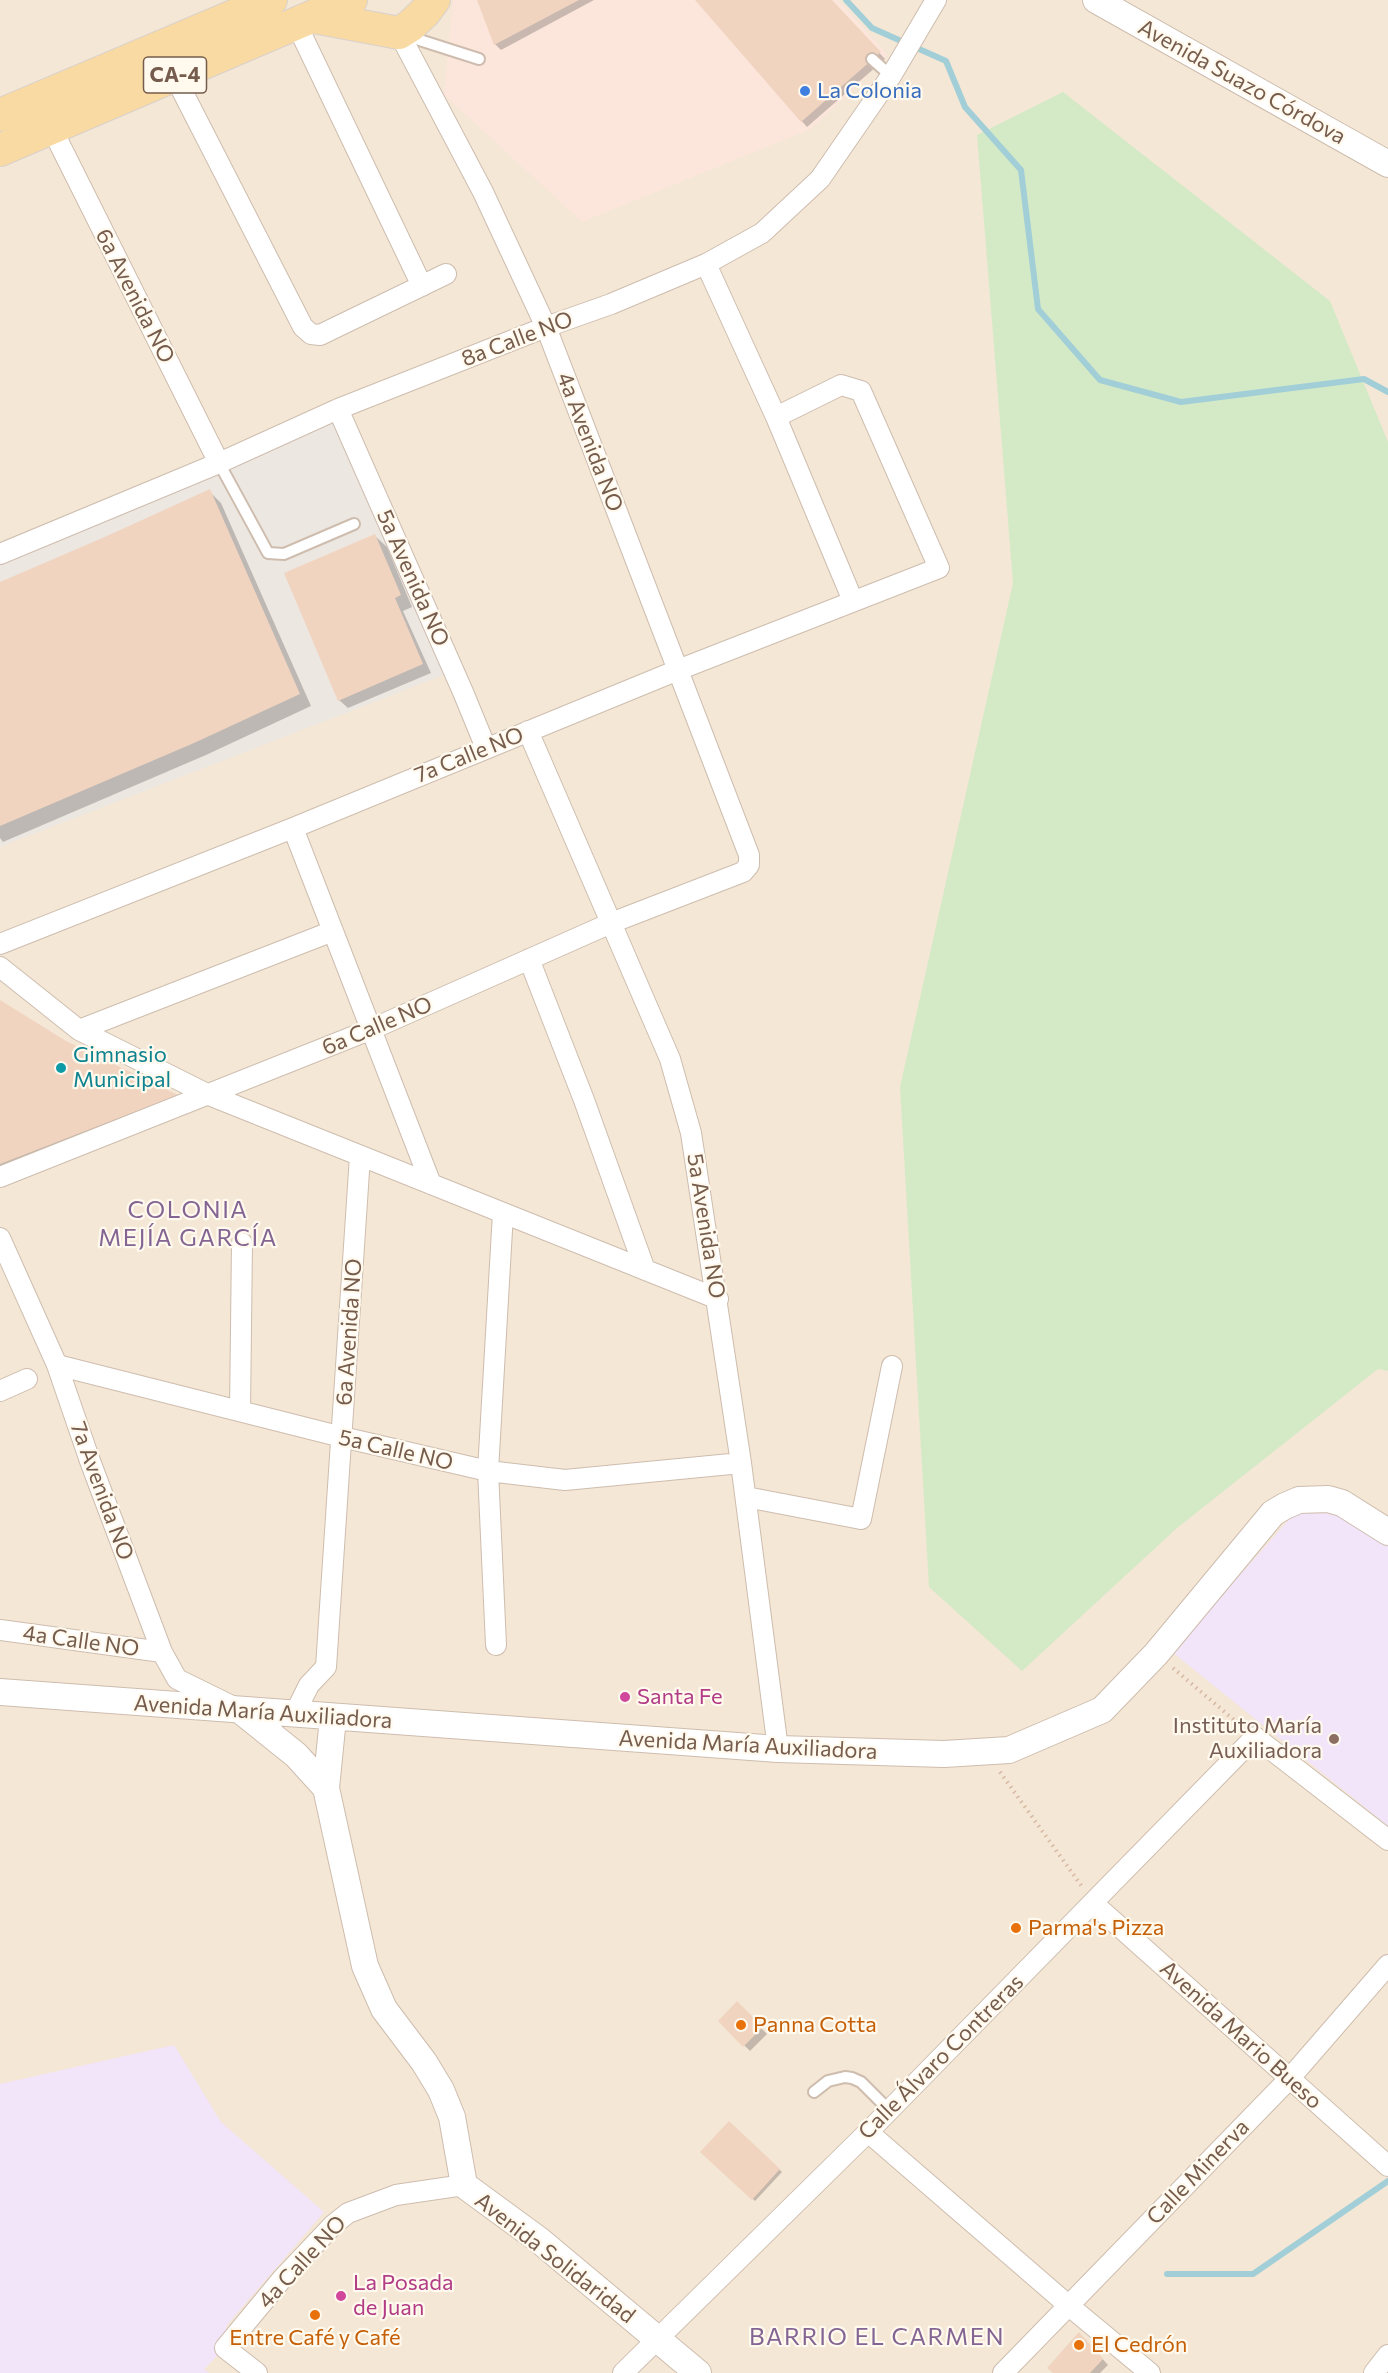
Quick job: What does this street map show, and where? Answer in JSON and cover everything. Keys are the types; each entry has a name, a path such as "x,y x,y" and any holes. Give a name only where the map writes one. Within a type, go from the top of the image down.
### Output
{"main road":[{"name":"CA-4","path":"0,115 271,0"},
{"name":"CA-4","path":"0,150 351,0"},
{"path":"305,20 399,33 426,12 434,0"}],"street":[{"name":"8a Calle NO","path":"0,554 219,463 338,409 546,327 611,304 706,264 762,233 820,179 891,76 936,0"},
{"name":"Avenida Suazo Córdova","path":"1096,0 1388,164"},
{"path":"305,20 422,286"},
{"name":"4a Avenida NO","path":"399,33 483,192 546,327 749,855 749,865"},
{"path":"174,75 303,327 310,334 320,335 446,274"},
{"name":"6a Avenida NO","path":"52,129 219,463"},
{"path":"706,264 776,417 853,601"},
{"name":"7a Calle NO","path":"0,944 293,828 678,670 939,568 861,392 841,386 776,417"},
{"name":"5a Avenida NO","path":"338,409 486,748"},
{"name":"5a Avenida NO","path":"528,731 673,1070 691,1133 746,1497 778,1749"},
{"path":"293,828 431,1184"},
{"name":"6a Calle NO","path":"0,1177 372,1029 611,923 743,872 749,865"},
{"path":"79,1030 333,931"},
{"path":"529,959 584,1100 645,1270"},
{"path":"0,967 79,1030 209,1095 717,1299"},
{"name":"6a Avenida NO","path":"295,1713 309,1685 326,1667 360,1156"},
{"path":"496,1645 488,1471 503,1213"},
{"name":"7a Avenida NO","path":"0,1238 57,1365 90,1461 162,1652 177,1679 239,1710"},
{"path":"240,1411 242,1243"},
{"name":"5a Calle NO","path":"57,1365 342,1437 488,1471 565,1480 741,1463"},
{"path":"746,1497 861,1519 892,1366"},
{"path":"0,1391 27,1379"},
{"name":"Avenida María Auxiliadora","path":"0,1692 778,1749 944,1754 1009,1750 1102,1710 1156,1654 1273,1514 1285,1506 1314,1498 1328,1499 1342,1503 1388,1532"},
{"name":"4a Calle NO","path":"0,1630 162,1652"},
{"name":"Avenida Solidaridad","path":"239,1710 296,1755 326,1788"},
{"name":"Avenida Solidaridad","path":"333,1718 326,1788 365,1966 384,2009 424,2062 441,2090 452,2117 464,2185 538,2240 698,2373"},
{"path":"1255,1737 1388,1840"},
{"name":"Calle Álvaro Contreras","path":"623,2373 890,2110 1255,1737"},
{"name":"Avenida Mario Bueso","path":"1094,1904 1387,2166"},
{"name":"Calle Minerva","path":"1003,2373 1290,2078 1388,1965"},
{"path":"868,2132 1150,2373"},
{"name":"4a Calle NO","path":"257,2373 225,2348 282,2279 333,2225 348,2213 396,2195 464,2185"},
{"path":"1374,2373 1388,2355"}],"lane":[{"path":"399,33 479,59"},
{"path":"872,59 891,76"},
{"path":"219,463 268,553 284,554 354,524"},
{"path":"814,2092 828,2081 845,2077 852,2078 861,2082 890,2110"}],"path":[{"path":"1156,1654 1255,1737"},
{"path":"986,1751 1094,1904"}],"shaded area":[{"path":"0,0 1388,0 1388,2373 0,2373"},
{"path":"453,0 838,0 888,55 811,129 582,222 444,95"},
{"path":"342,411 457,670 0,847 0,561"},
{"name":"Instituto María Auxiliadora","path":"1311,1509 1330,1511 1388,1546 1388,1826 1172,1652 1293,1515"},
{"path":"174,2045 221,2122 324,2212 227,2325 225,2348 204,2369 209,2373 0,2373 0,2084"}],"green space":[{"path":"1063,92 1330,301 1388,442 1388,1371 1378,1369 1177,1528 1022,1671 929,1587 900,1087 1013,583 977,135"}],"building":[{"path":"477,0 579,0 494,45"},
{"name":"La Colonia","path":"695,0 832,0 881,52 801,122"},
{"path":"210,489 300,694 194,743 0,826 0,582"},
{"path":"375,534 401,595 395,598 423,664 338,701 284,573"},
{"name":"Gimnasio Municipal","path":"0,1000 66,1041 178,1095 0,1164"},
{"path":"737,2001 763,2027 743,2047 718,2021"},
{"path":"729,2121 780,2169 752,2200 700,2152"},
{"name":"El Cedrón","path":"1079,2332 1103,2359 1090,2373 1053,2373 1047,2368"}],"waterway":[{"path":"846,0 872,28 946,61 965,107 1021,170 1038,309 1100,380 1181,402 1364,379 1388,392"},
{"path":"1167,2274 1253,2274 1388,2181"}],"place":[{"name":"La Colonia","path":"805,91"},
{"name":"Gimnasio Municipal","path":"61,1068"},
{"name":"Santa Fe","path":"625,1697"},
{"name":"Instituto María Auxiliadora","path":"1334,1739"},
{"name":"Parma's Pizza","path":"1016,1928"},
{"name":"Panna Cotta","path":"741,2025"},
{"name":"La Posada de Juan","path":"341,2296"},
{"name":"Entre Café y Café","path":"315,2315"},
{"name":"El Cedrón","path":"1079,2345"}],"district":[{"name":"COLONIA MEJÍA GARCÍA","path":"188,1224"},
{"name":"BARRIO EL CARMEN","path":"877,2337"}]}
